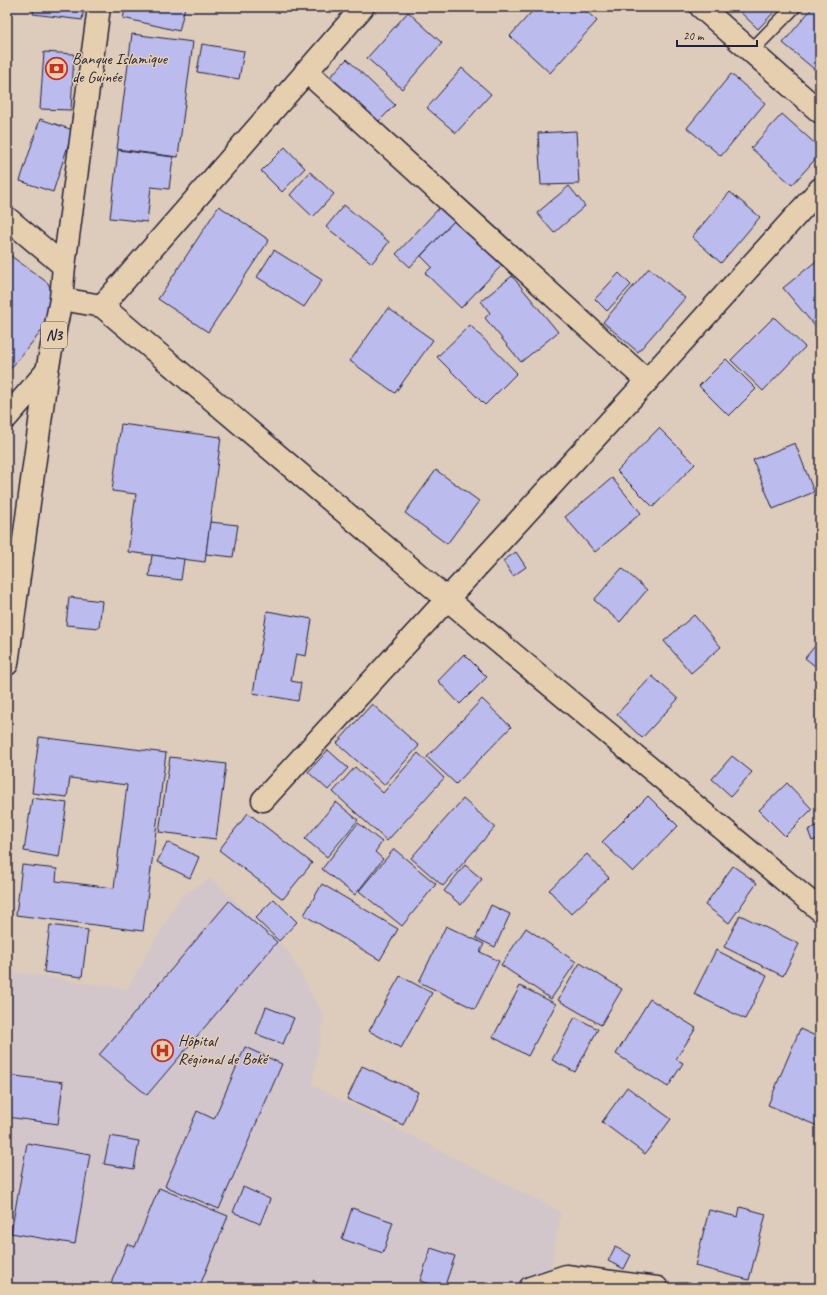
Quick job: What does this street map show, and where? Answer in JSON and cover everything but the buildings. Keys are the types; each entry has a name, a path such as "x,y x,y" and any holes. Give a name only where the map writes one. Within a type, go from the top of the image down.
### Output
{"main road":[{"name":"N3","path":"7,664 47,371 61,299 64,266 99,7"},
{"path":"102,306 363,7"},
{"path":"701,7 820,112"},
{"path":"306,71 646,381"},
{"path":"263,800 820,189"},
{"path":"7,218 64,266"},
{"path":"61,299 102,306 447,599 820,910"},
{"path":"7,417 47,371"},
{"path":"530,1288 565,1282 657,1288"}],"lane":[{"path":"751,51 794,7"}],"shaded area":[{"name":"Hôpital Régional de Boké","path":"211,878 287,950 324,1016 312,1085 561,1212 547,1288 7,1288 7,971 127,989 181,896"}],"place":[{"name":"Banque Islamique de Guinée","path":"57,68"},
{"name":"Hôpital Régional de Boké","path":"162,1050"}]}
